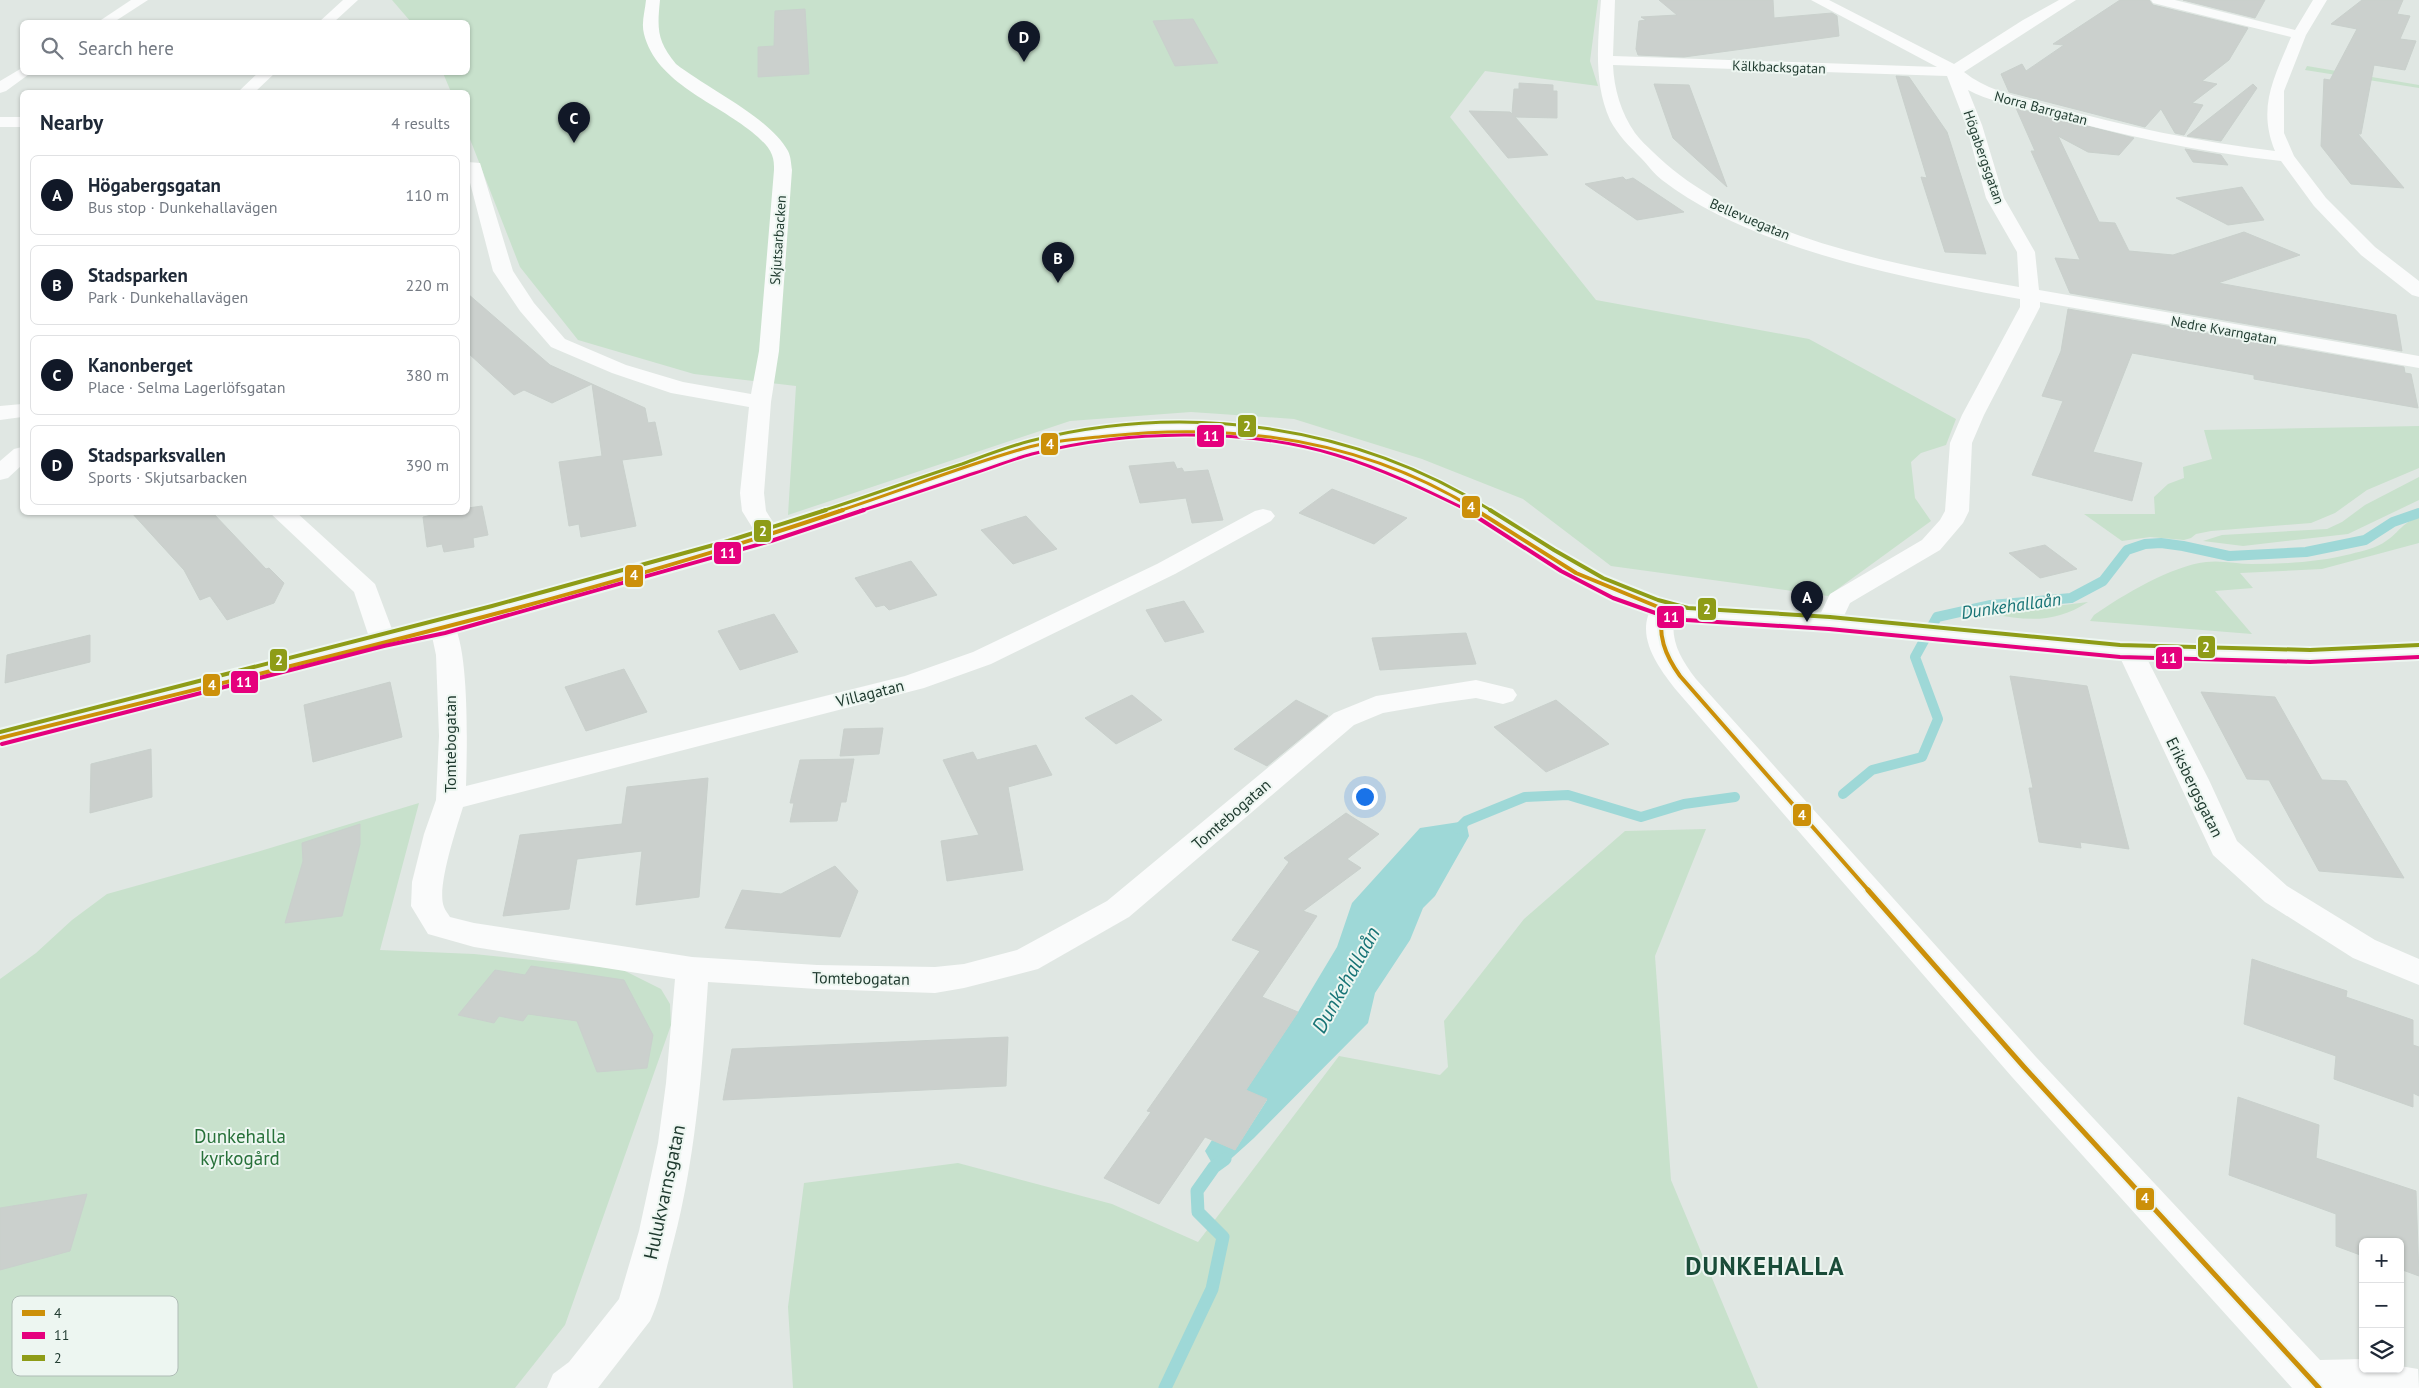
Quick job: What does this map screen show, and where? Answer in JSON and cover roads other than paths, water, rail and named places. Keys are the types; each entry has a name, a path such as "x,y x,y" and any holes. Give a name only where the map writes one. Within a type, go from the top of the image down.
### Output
{"street":[{"path":"108,20 142,0"},
{"path":"328,20 351,0"},
{"name":"Skjutsarbacken","path":"653,0 651,36 662,59 687,80 756,125 780,152 783,170 769,351 760,402 752,493 754,511 769,535"},
{"name":"Bellevuegatan","path":"1608,0 1606,84 1612,108 1628,136 1641,152 1698,196 1735,216 1818,247 1870,261 2030,294"},
{"name":"Norra Barrgatan","path":"1818,0 1947,66 1981,91 2106,125 2187,143 2247,154 2286,158"},
{"path":"1953,72 2028,23 2069,0"},
{"path":"2158,0 2299,35"},
{"path":"2320,0 2299,35 2276,91 2276,133 2286,158 2320,202 2368,251 2419,291"},
{"name":"Kälkbacksgatan","path":"1606,60 1953,72"},
{"name":"Högabergsgatan","path":"1829,624 1839,599 1931,545 1951,523 1957,511 1961,443 1973,415 2030,306 2026,252 1995,198 1974,125 1953,72"},
{"path":"0,88 20,75"},
{"path":"248,90 266,75"},
{"path":"0,122 20,122"},
{"path":"470,167 474,167 504,271 527,307 558,343 619,369 679,388 760,402"},
{"name":"Nedre Kvarngatan","path":"2030,294 2263,337 2419,362"},
{"path":"0,413 20,411"},
{"path":"0,738 383,640 443,627 769,535 1030,448 1093,436 1148,430 1212,430 1281,437 1338,449 1410,474 1473,507 1564,566 1616,592 1663,609 1687,614 1882,628 2130,651 2310,656 2419,651"},
{"path":"0,473 20,456"},
{"path":"284,515 366,588 383,640"},
{"name":"Villagatan","path":"450,800 914,682 982,658 1166,569 1263,516"},
{"path":"1663,609 1658,622 1658,636 1661,646 1678,673 1694,693 2024,1066 2316,1384 2356,1377 2418,1388"},
{"name":"Tomtebogatan","path":"443,627 449,655 453,736 450,800 439,834 428,882 427,906 439,926 474,935 692,969 817,977 935,980 964,976 1026,960 1118,909 1344,719 1376,705 1440,694 1476,689 1503,695"},
{"name":"Eriksbergsgatan","path":"2130,651 2194,780 2224,847 2276,894 2364,949 2419,974"},
{"name":"Hulukvarnsgatan","path":"568,1388 583,1375 636,1308 658,1232 676,1143 684,1083 692,969"}],"water":[{"path":"1466,821 1469,836 1435,896 1423,908 1410,940 1375,993 1368,1023 1254,1138 1224,1165 1214,1167 1205,1151 1212,1140 1235,1150 1267,1100 1246,1090 1298,1012 1337,947 1352,903 1420,828"}],"waterway":[{"name":"Dunkehallaån","path":"1843,794 1872,770 1922,757 1938,719 1915,657 1937,617 1991,605 2071,598 2103,581 2127,550 2145,544 2161,543 2183,546 2229,556 2306,552 2365,540 2393,522 2419,513"},
{"name":"Dunkehallaån","path":"1458,829 1466,821 1525,797 1568,795 1641,817 1684,804 1735,797"},
{"name":"Dunkehallaån","path":"1165,1388 1212,1289 1223,1237 1198,1212 1197,1191 1214,1167 1225,1159"}],"place":[{"name":"Stadsparksvallen","path":"1024,62"},
{"name":"Kanonberget","path":"574,143"},
{"name":"Stadsparken","path":"1058,283"},
{"name":"Högabergsgatan","path":"1807,622"}],"district":[{"name":"DUNKEHALLA","path":"1765,1266"}],"park label":[{"name":"Dunkehalla kyrkogård","path":"240,1147"}]}
